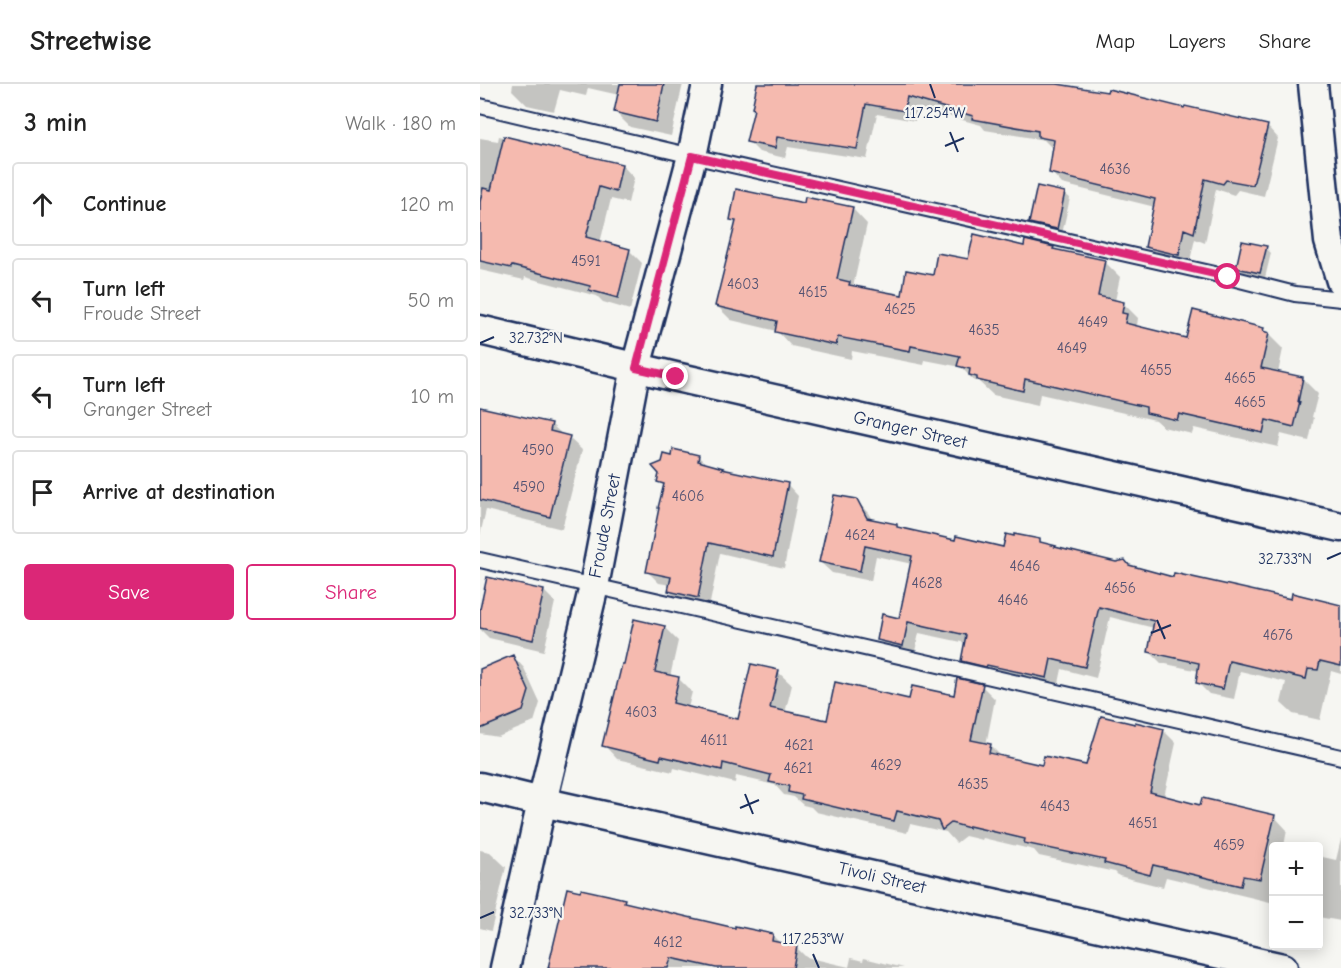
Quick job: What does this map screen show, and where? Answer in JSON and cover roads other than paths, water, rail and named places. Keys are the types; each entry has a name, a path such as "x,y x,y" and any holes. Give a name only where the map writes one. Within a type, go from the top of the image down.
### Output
{"street":[{"name":"Froude Street","path":"505,968 594,586 636,368 692,156 707,84"},
{"path":"1312,84 1329,241 1341,281"},
{"name":"Granger Street","path":"480,330 636,368 1341,527"},
{"name":"Tivoli Street","path":"480,787 1283,968"}],"lane":[{"path":"480,106 1295,294 1341,299"},
{"path":"480,560 1341,757"}]}
